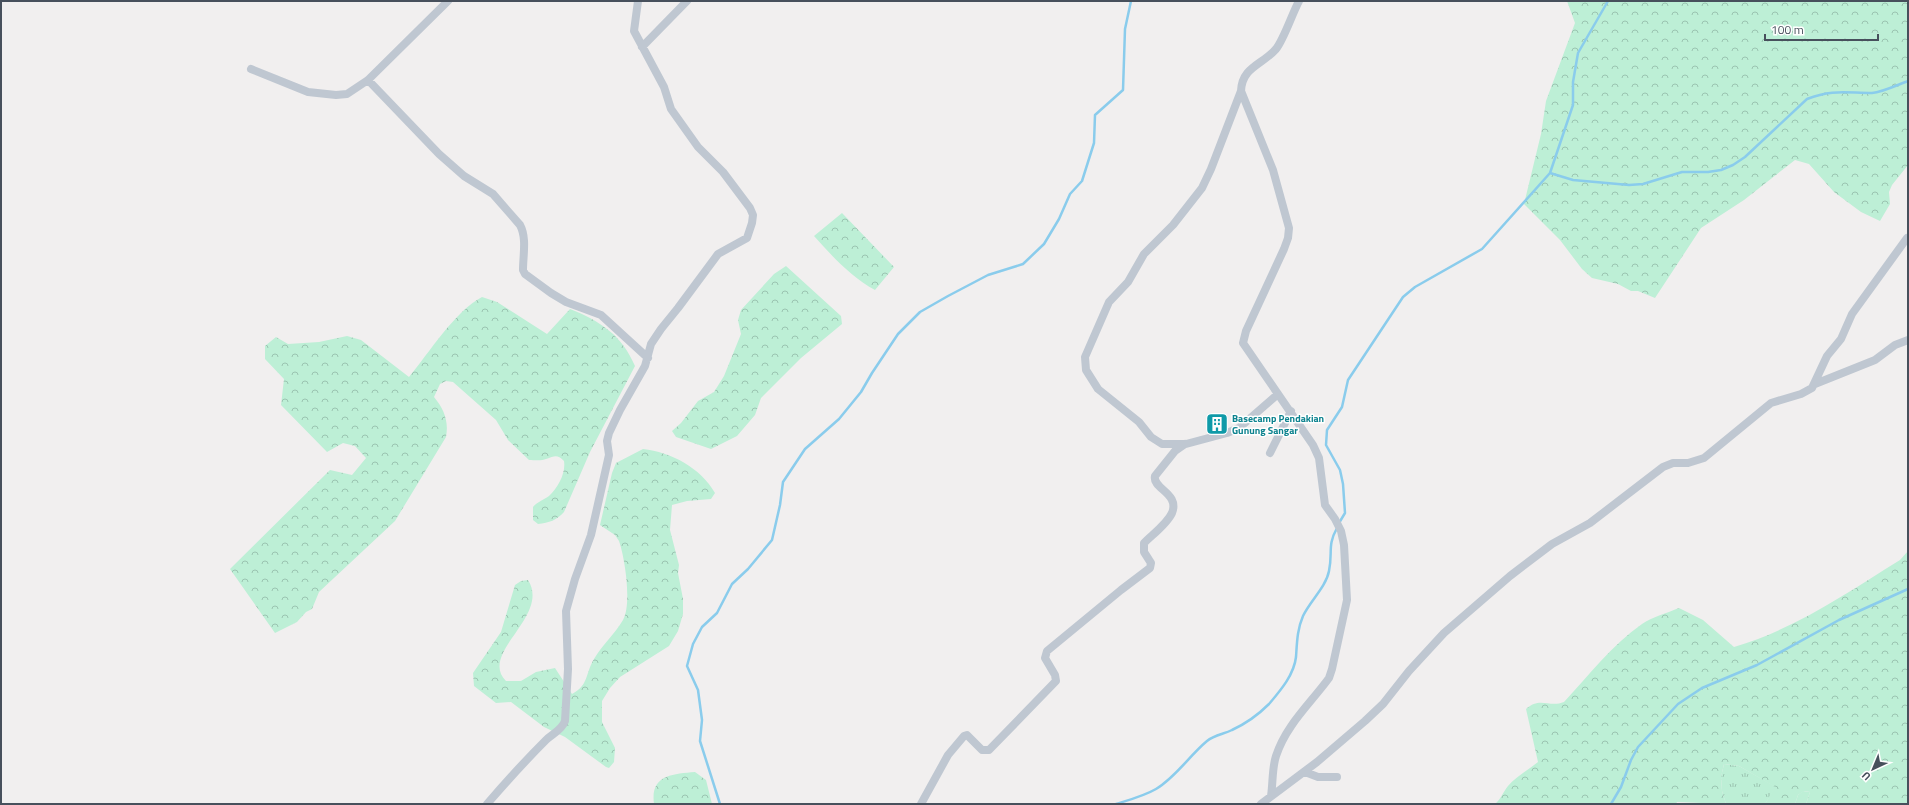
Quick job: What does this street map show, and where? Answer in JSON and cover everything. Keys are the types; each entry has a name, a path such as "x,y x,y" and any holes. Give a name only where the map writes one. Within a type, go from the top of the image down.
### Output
{"street":[{"path":"251,69 308,92 324,95 347,94 368,80 448,1"},
{"path":"487,804 512,774 547,739 564,725 568,669 566,611 570,593 591,535 609,455 609,433 645,366 651,344 718,254 747,238 753,215 739,192 698,147 679,122 672,109 658,73 642,47 634,29 638,1"},
{"path":"642,47 687,1"},
{"path":"1278,394 1239,428 1227,433 1186,444 1162,444 1151,438 1139,422 1098,389 1086,370 1085,357 1109,302 1128,282 1144,254 1184,213 1207,179 1241,91 1242,82 1247,73 1277,48 1299,1"},
{"path":"368,80 440,154 464,176 493,194 520,225 524,240 523,270 525,274 551,294 566,302 601,315 648,358"},
{"path":"1241,91 1273,170 1288,221 1288,238 1243,340 1244,346 1291,411 1313,445 1319,458 1325,505 1341,531 1344,545 1347,600 1329,678 1291,726 1282,740 1276,758 1271,796"},
{"path":"1261,804 1305,772 1383,704 1409,671 1444,634 1510,576 1552,544 1590,523 1663,468 1673,463 1688,463 1704,458 1771,403 1808,392 1815,384 1827,356 1841,339 1852,314 1907,238"},
{"path":"1815,384 1875,360 1895,345 1908,340"},
{"path":"1270,453 1291,411"},
{"path":"921,804 948,755 964,736 967,735 982,750 989,750 1056,681 1055,675 1045,658 1045,654 1126,586 1150,568 1151,563 1142,547 1144,543 1168,519 1172,512 1173,506 1170,496 1156,483 1155,476 1175,451 1186,444"},
{"path":"1305,772 1318,777 1337,777"}],"green space":[{"path":"1567,1 1908,1 1908,165 1892,185 1889,192 1890,204 1880,221 1861,212 1834,192 1809,164 1795,160 1744,200 1701,228 1655,298 1638,291 1631,291 1618,284 1592,278 1582,269 1560,240 1524,204 1541,134 1546,101 1575,23"},
{"path":"842,213 894,267 875,290 866,285 850,272 814,236"},
{"path":"786,266 841,316 842,324 801,358 761,398 755,415 737,436 711,449 676,437 672,431 681,423 698,401 714,392 724,376 741,334 738,320 741,310 774,274"},
{"path":"482,297 497,302 547,334 570,309 609,330 624,346 635,366 590,452 564,512 556,519 546,523 538,524 533,520 533,507 538,502 549,496 561,480 564,470 564,461 560,457 556,456 542,460 529,460 508,440 496,420 453,382 446,381 440,384 434,397 441,406 445,416 447,426 446,437 395,521 319,592 312,609 306,612 297,622 275,633 230,569 330,470 352,475 366,458 355,446 343,443 327,452 281,405 284,379 265,359 265,346 276,337 288,344 319,342 347,336 361,340 409,377 452,322 472,303"},
{"path":"643,449 664,454 684,463 702,476 715,493 711,499 687,501 672,505 670,530 679,565 678,573 683,599 683,614 678,631 669,646 620,677 610,688 602,701 602,722 615,748 614,762 609,768 565,737 544,727 511,702 496,703 474,686 473,673 501,632 515,585 521,581 528,580 533,594 530,607 524,620 501,658 500,670 506,681 521,681 536,672 555,668 572,694 581,687 594,659 620,625 626,613 627,581 619,541 615,535 600,525 612,473 616,463"},
{"path":"1908,551 1908,804 1806,804 1810,792 1804,791 1798,795 1795,804 1765,804 1775,787 1739,766 1724,764 1721,777 1722,791 1726,804 1677,802 1676,804 1495,804 1511,782 1538,762 1526,709 1536,703 1554,704 1564,702 1621,641 1642,624 1655,617 1679,608 1703,620 1734,647 1778,630 1820,609 1900,560"},
{"path":"1724,764 1739,766 1776,787 1765,804 1726,804 1722,791 1721,777"},
{"path":"695,772 706,780 712,804 654,804 655,787 664,778 671,775"},
{"path":"1803,791 1810,792 1806,804 1795,804 1798,795"}],"waterway":[{"path":"720,804 700,741 702,720 698,690 687,666 693,644 702,627 717,613 732,584 748,569 772,540 780,505 783,482 805,449 839,419 861,392 898,334 920,312 988,275 1023,264 1044,244 1059,219 1070,194 1082,181 1094,143 1095,115 1123,90 1125,29 1131,1"},
{"path":"1550,173 1573,105 1573,82 1578,53 1608,1"},
{"path":"1339,523 1345,513 1343,484 1340,470 1326,445 1327,430 1342,407 1348,380 1403,297 1415,287 1482,249 1550,173 1573,180 1629,185 1643,184 1682,172 1708,172 1721,170 1733,165 1745,157 1807,99 1832,93 1872,93 1885,90 1908,81"},
{"path":"1116,804 1147,794 1156,789 1170,779 1207,741 1247,722 1265,708 1278,694 1295,664 1298,631 1303,616 1325,583 1329,571 1332,540 1337,528"},
{"path":"1611,804 1621,787 1631,760 1638,747 1678,704 1702,688 1757,665 1839,620 1908,589"}],"place":[{"name":"Basecamp Pendakian Gunung Sangar","path":"1217,424"}]}
